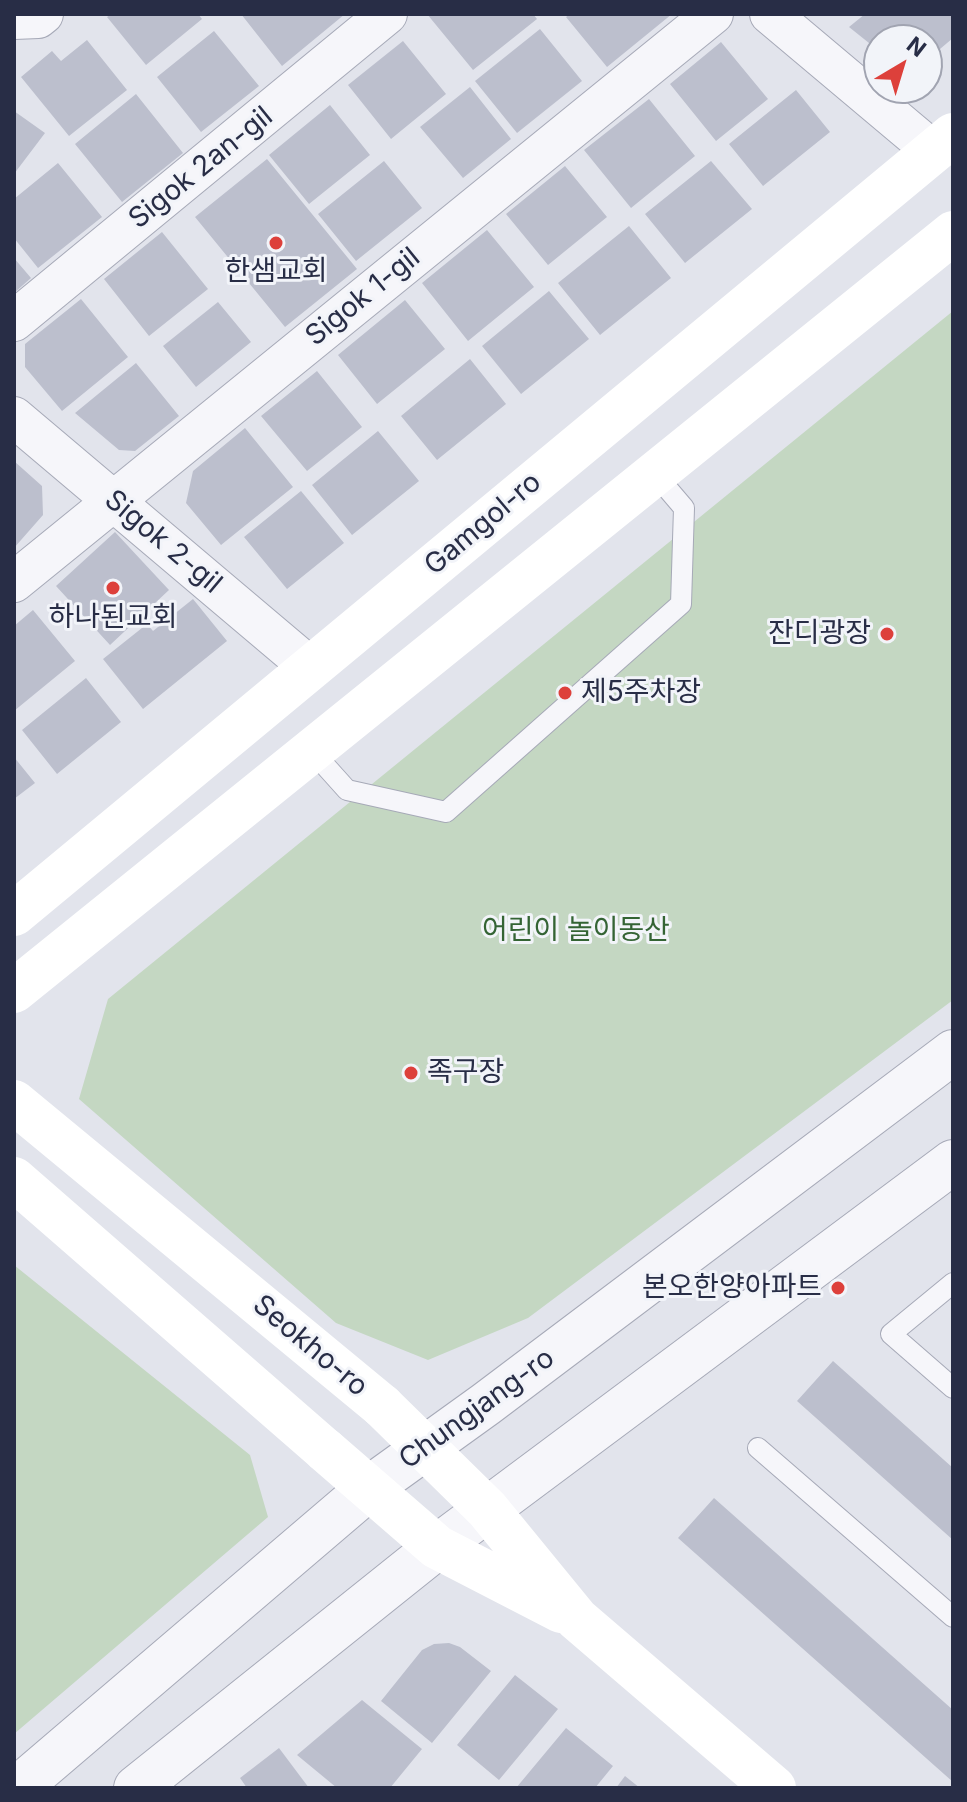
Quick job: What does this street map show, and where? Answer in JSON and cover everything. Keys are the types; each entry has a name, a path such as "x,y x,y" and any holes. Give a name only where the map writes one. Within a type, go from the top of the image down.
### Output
{"main road":[{"name":"Gamgol-ro","path":"14,914 943,143"},
{"path":"14,991 953,233"},
{"name":"Seokho-ro","path":"14,1102 382,1406 487,1509 577,1619 774,1788"},
{"name":"Seokho-ro","path":"14,1179 437,1547 577,1619"}],"street":[{"path":"14,19 38,18 43,14"},
{"name":"Sigok 2an-gil","path":"14,321 387,14"},
{"name":"Sigok 1-gil","path":"14,582 713,14"},
{"path":"770,14 943,143"},
{"name":"Sigok 2-gil","path":"14,417 311,668"},
{"name":"Chungjang-ro","path":"18,1788 368,1489 953,1052"},
{"path":"136,1788 437,1547 953,1162"}],"lane":[{"path":"312,751 347,790 446,812 681,604 684,508 655,474"},
{"path":"953,1283 891,1334 953,1388"},
{"path":"758,1448 953,1617"}],"green space":[{"name":"어린이 놀이동산","path":"953,311 953,1000 528,1318 428,1360 336,1323 79,1099 108,999"},
{"path":"14,1265 250,1455 268,1517 14,1734"}],"building":[{"path":"111,14 198,14 202,19 146,65 107,17"},
{"path":"241,14 345,14 282,66"},
{"path":"427,14 533,14 537,19 473,70"},
{"path":"570,14 672,14 607,67 566,17"},
{"path":"865,14 953,14 953,38 943,46 943,24 863,24 863,38 849,27"},
{"path":"540,29 582,81 517,133 475,81"},
{"path":"214,31 259,86 201,132 157,77"},
{"path":"87,40 127,90 69,136 21,77 52,51 61,61"},
{"path":"403,41 446,94 391,139 348,85"},
{"path":"721,42 768,99 716,141 670,84"},
{"path":"470,87 511,139 463,178 420,127"},
{"path":"796,90 830,132 763,186 729,144"},
{"path":"136,94 183,153 122,202 75,144"},
{"path":"649,99 695,156 631,208 584,150"},
{"path":"330,105 370,155 309,204 269,155"},
{"path":"14,111 45,133 14,174"},
{"name":"한샘교회","path":"267,159 357,269 285,327 195,217"},
{"path":"384,161 422,208 356,261 318,214"},
{"path":"711,161 752,209 685,263 645,214"},
{"path":"58,163 102,217 38,268 14,238 14,199"},
{"path":"565,166 607,217 548,265 506,214"},
{"path":"629,226 671,278 600,335 558,283"},
{"path":"487,230 534,287 468,341 422,283"},
{"path":"162,232 208,289 149,336 104,279"},
{"path":"14,258 31,278 14,293"},
{"path":"549,291 589,339 521,394 482,346"},
{"path":"81,299 128,357 62,411 25,367 25,344"},
{"path":"405,300 445,349 377,404 338,355"},
{"path":"218,302 251,342 196,387 163,346"},
{"path":"470,359 506,404 437,460 401,416"},
{"path":"136,363 179,416 135,451 119,450 75,413"},
{"path":"317,371 362,427 307,471 261,416"},
{"path":"245,428 293,487 221,545 186,503 193,471"},
{"path":"378,431 419,481 352,535 312,485"},
{"path":"14,461 42,486 43,515 14,548"},
{"path":"301,491 344,543 287,589 244,537"},
{"name":"하나된교회","path":"115,532 169,590 110,645 56,586"},
{"path":"193,599 227,641 143,709 103,659 147,624 153,631"},
{"path":"33,610 75,661 14,711 14,626"},
{"path":"86,678 121,722 57,774 22,730"},
{"path":"14,757 35,783 14,799"},
{"path":"833,1361 953,1468 953,1540 797,1401"},
{"path":"714,1498 953,1710 953,1782 678,1538"},
{"path":"449,1643 460,1647 491,1671 432,1743 381,1701 422,1650 434,1644"},
{"path":"515,1675 558,1709 499,1780 457,1745"},
{"path":"362,1700 422,1749 390,1788 337,1788 297,1755"},
{"path":"566,1728 613,1766 595,1788 516,1788"},
{"path":"279,1748 309,1788 247,1788 240,1778"},
{"path":"625,1776 640,1788 616,1788"}],"place":[{"name":"한샘교회","path":"276,243"},
{"name":"하나된교회","path":"113,588"},
{"name":"잔디광장","path":"887,634"},
{"name":"제5주차장","path":"565,693"},
{"name":"족구장","path":"411,1073"},
{"name":"본오한양아파트","path":"838,1288"}]}
